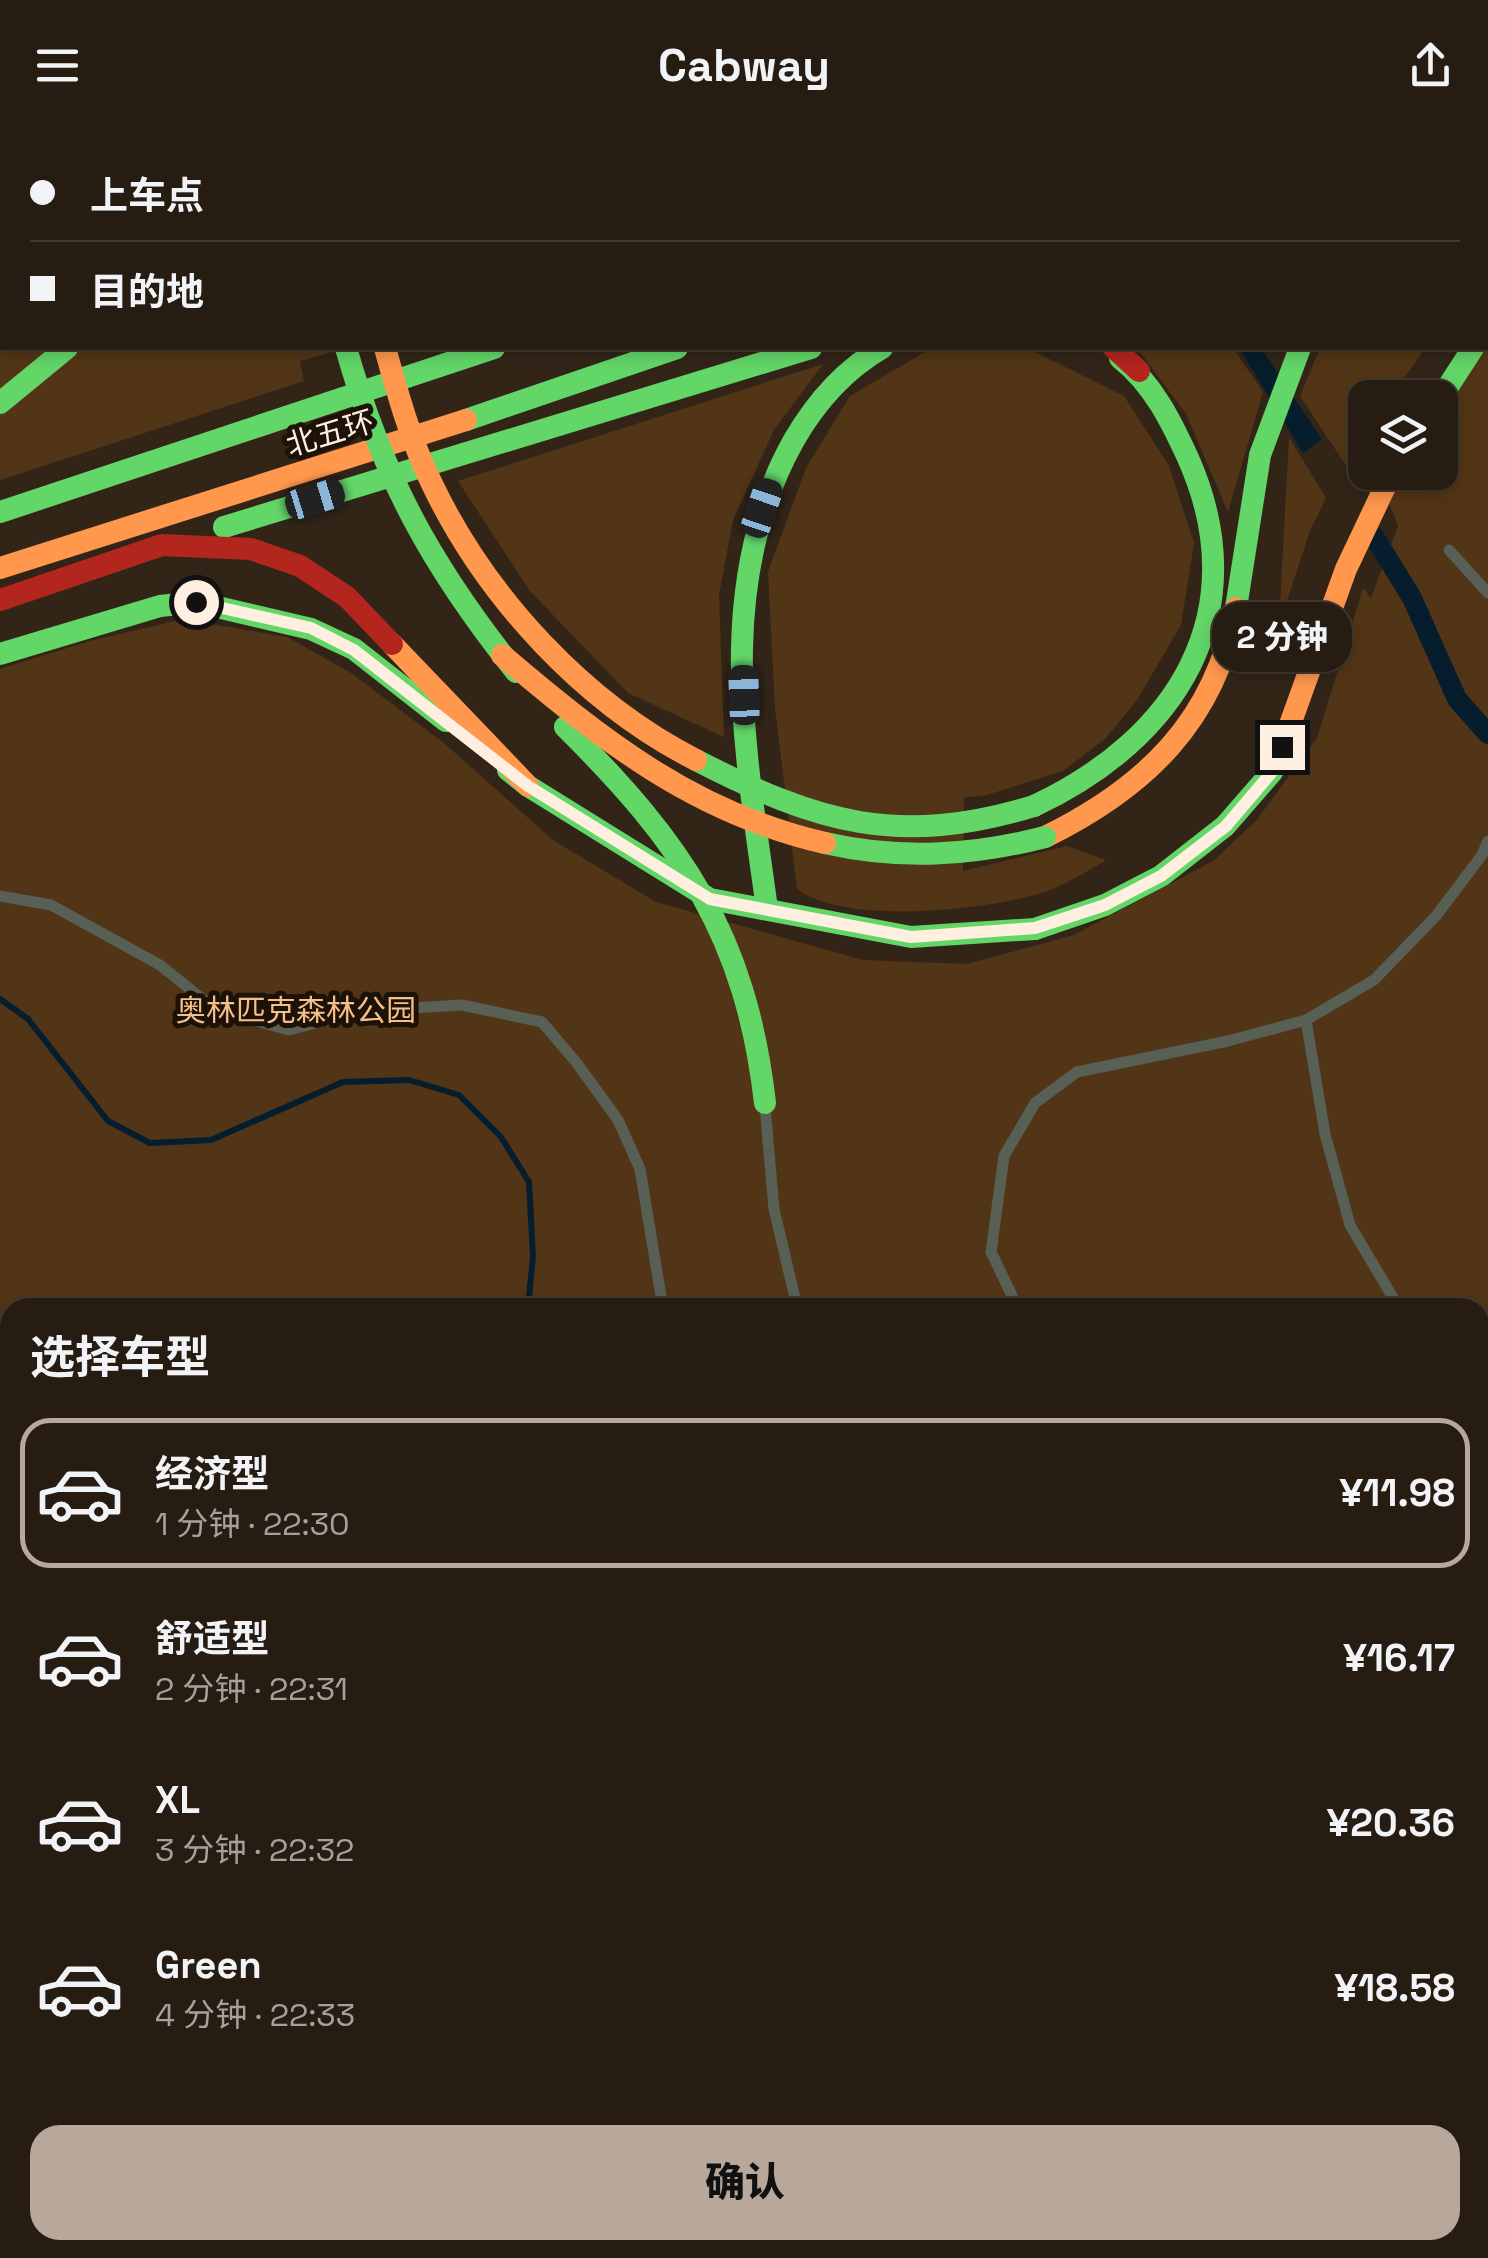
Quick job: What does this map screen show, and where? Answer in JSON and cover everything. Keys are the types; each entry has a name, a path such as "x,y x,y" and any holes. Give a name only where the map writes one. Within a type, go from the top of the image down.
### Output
{"main road":[{"path":"0,403 65,350"},
{"path":"347,350 373,441 408,518 458,598 558,721 638,801 688,870 724,936 744,990 758,1045 765,1103"},
{"path":"386,350 421,459 450,518 486,574 565,666 646,732 706,767 784,802 852,820 905,828 962,825 1034,806 1096,775 1134,741 1194,661 1213,599 1214,552 1205,503 1169,419 1139,372 1116,350"},
{"name":"北五环","path":"0,512 488,350"},
{"name":"北五环","path":"0,568 413,438 670,350"},
{"path":"0,600 162,545 805,350"},
{"path":"767,910 746,741 742,638 754,531 781,458 800,429 831,388 879,350"},
{"path":"1107,350 1139,372"},
{"path":"502,656 566,709 664,779 712,805 784,833 865,850 933,856 992,850 1045,837 1114,801 1147,774 1192,724 1230,636 1260,455 1299,350"},
{"path":"1452,380 1472,350"},
{"path":"0,654 160,606 196,602 311,628 354,650 528,786 710,899 911,937 1035,928 1105,905 1161,876 1226,826 1272,772 1346,568 1383,490"},
{"path":"162,545 251,549 300,566 347,598 528,786"}],"lane":[{"path":"1448,550 1488,592"},
{"path":"1013,1298 990,1252 1004,1156 1035,1103 1077,1072 1228,1041 1306,1020 1374,980 1436,916 1482,856 1488,841"},
{"path":"0,896 51,905 160,965 216,1010 289,1030 362,1010 462,1005 542,1022 618,1120 640,1169 661,1298"},
{"path":"1306,1020 1325,1134 1350,1225 1392,1298"},
{"path":"765,1103 774,1209 796,1298"}],"green space":[{"path":"0,350 339,350 300,361 304,381 0,480"},
{"path":"1138,350 1234,350 1263,392 1228,512 1186,414"},
{"path":"1319,350 1424,350 1403,380 1348,380 1347,467 1300,396"},
{"name":"奥林匹克森林公园","path":"1484,350 1488,350 1488,1298 0,1298 0,669 90,641 183,619 287,637 351,673 444,743 553,840 656,902 863,960 967,964 1074,935 1213,861 1256,821 1317,738 1363,588 1371,598 1398,526 1386,496 1390,490 1458,490 1458,386"},
{"path":"1033,351 1124,396 1169,466 1194,543 1181,625 1137,700 1105,739 1063,771 987,795 964,798 963,871 1067,846 1106,860 1069,882 1020,899 918,911 848,908 797,889 775,708 768,572 806,468 850,396 925,352"},
{"path":"823,364 774,430 733,520 719,595 724,737 628,693 530,591 458,481"},
{"path":"1289,437 1326,498 1310,531 1279,625"}],"water":[{"path":"1240,350 1262,350 1322,439 1303,453"}],"waterway":[{"path":"1375,538 1412,598 1457,699 1488,734"},
{"path":"0,999 28,1019 108,1121 150,1143 211,1140 343,1082 409,1080 459,1095 501,1137 529,1182 533,1256 529,1298"}],"traffic: fast":[{"path":"0,403 65,350"},
{"path":"347,350 376,439 413,519 459,595 516,672"},
{"path":"0,512 488,350"},
{"path":"466,420 671,350"},
{"path":"224,527 804,350"},
{"path":"767,909 751,790 742,670 744,611 752,553 768,495 794,440 821,400 843,377 879,350"},
{"path":"1236,608 1260,455 1299,350"},
{"path":"1452,380 1472,350"},
{"path":"1034,806 1085,778 1128,745 1164,707 1190,665 1207,619 1213,568 1207,515 1188,458 1168,417 1152,391 1120,358"},
{"path":"0,654 160,606 196,602 311,629 354,649 446,721"},
{"path":"565,727 643,811 702,895 742,990 756,1043 765,1103"},
{"path":"508,770 710,899 911,937 1035,929 1105,905 1161,876 1225,826 1272,772 1283,744"},
{"path":"696,760 781,800 860,822 941,825 1034,806"},
{"path":"825,843 881,852 935,854 1045,837"}],"traffic: slow":[{"path":"386,350 400,401 433,486 455,528 510,607 543,644 615,709 696,760"},
{"path":"0,568 466,420"},
{"path":"1283,744 1346,569 1383,490"},
{"path":"1045,837 1114,796 1170,746 1211,685 1236,608"},
{"path":"392,644 528,786"},
{"path":"502,655 576,716 652,770 733,813 825,843"}],"traffic: jam":[{"path":"1116,350 1139,371"},
{"path":"0,600 162,545 251,549 300,566 347,597 392,644"}],"route":[{"path":"196,602 311,628 354,650 528,786 710,899 911,937 1035,928 1105,905 1161,876 1226,826 1272,772 1282,747"}]}
